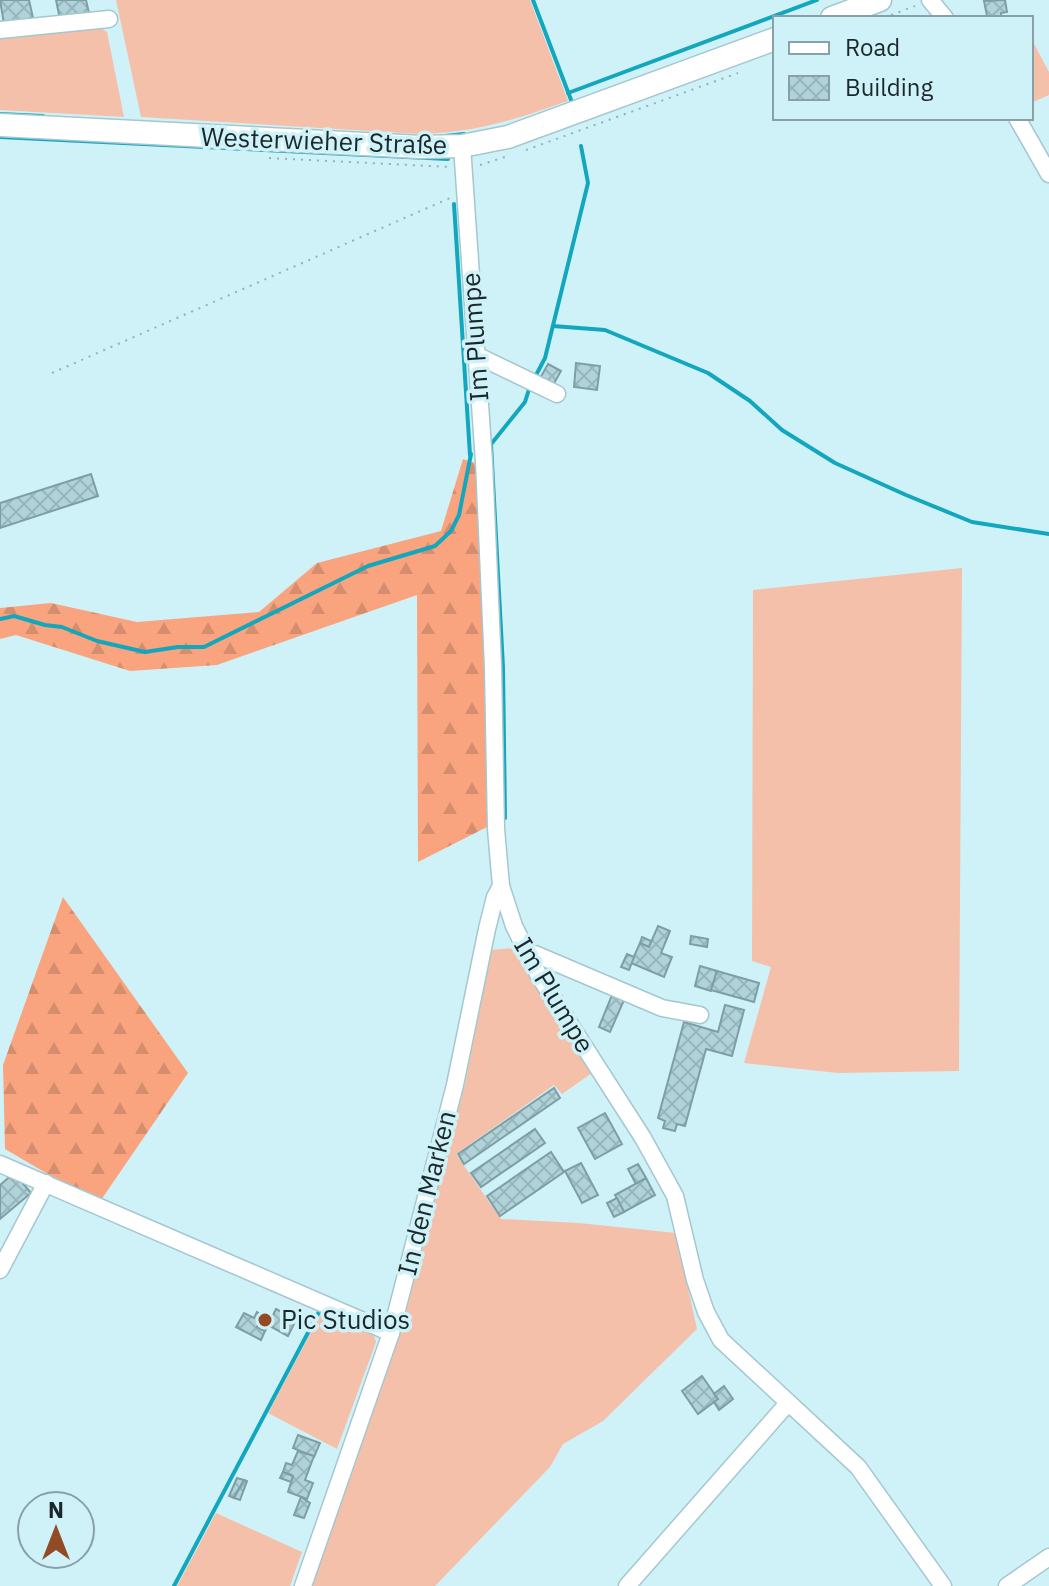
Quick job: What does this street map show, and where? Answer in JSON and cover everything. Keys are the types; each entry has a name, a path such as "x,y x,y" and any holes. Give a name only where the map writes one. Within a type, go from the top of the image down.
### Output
{"main road":[{"path":"837,16 880,0"},
{"name":"Westerwieher Straße","path":"0,125 421,147 462,146 508,137 553,123 773,40"}],"street":[{"path":"930,0 943,16"},
{"path":"0,30 109,19"},
{"path":"1018,120 1049,174"},
{"name":"Im Plumpe","path":"462,146 484,462 496,829 501,886 514,926 527,954 643,1138 675,1196 699,1291 721,1340 858,1467 943,1586"},
{"path":"476,355 557,394"},
{"name":"In den Marken","path":"303,1586 391,1333 455,1085 487,929 501,886"},
{"path":"487,929 514,926"},
{"path":"527,954 535,954 662,1008 700,1015"},
{"path":"0,1164 391,1333"},
{"path":"0,1270 46,1183"},
{"path":"627,1586 788,1403"},
{"path":"1007,1586 1049,1557"}],"path":[{"path":"888,16 930,0"},
{"path":"471,167 556,141 746,70"},
{"path":"52,373 464,190"}],"shaded area":[{"path":"116,0 530,0 568,101 496,124 420,134 141,117"},
{"path":"98,26 107,32 124,117 0,110 0,34"},
{"path":"1033,42 1049,72 1049,95 1033,102"},
{"path":"962,568 959,1071 838,1073 744,1063 771,967 752,961 753,590"},
{"path":"512,948 592,1073 562,1094 554,1085 456,1154 501,1219 676,1233 697,1329 603,1421 563,1444 550,1467 435,1586 310,1586 396,1334 465,1084 491,950"},
{"path":"323,1310 374,1336 376,1342 337,1449 268,1413"},
{"path":"216,1513 302,1552 290,1586 177,1586"}],"green space":[{"path":"463,459 475,463 487,668 489,826 418,862 417,595 217,665 130,671 16,635 0,639 0,608 51,603 137,622 259,612 317,563 441,531"},
{"path":"63,897 188,1073 101,1200 5,1149 3,1065"}],"building":[{"path":"0,0 29,0 33,18 4,24"},
{"path":"56,0 86,0 89,13 60,19"},
{"path":"1005,0 1007,12 1001,13 1001,16 987,16 984,1"},
{"path":"576,363 600,366 597,390 574,387"},
{"path":"548,364 561,371 552,387 539,380"},
{"path":"91,474 98,496 0,528 0,503"},
{"path":"658,926 670,931 661,953 672,957 664,977 631,963 640,943 649,947"},
{"path":"691,936 708,939 707,947 690,944"},
{"path":"642,937 651,941 649,947 640,943"},
{"path":"627,954 634,957 629,970 621,967"},
{"path":"700,966 717,971 711,991 695,986"},
{"path":"717,971 759,983 754,1002 711,990"},
{"path":"612,995 624,1000 610,1032 599,1027"},
{"path":"725,1005 744,1010 732,1056 706,1049 685,1126 677,1124 675,1131 663,1128 665,1121 658,1118 684,1022 718,1032"},
{"path":"554,1088 560,1098 464,1164 458,1154"},
{"path":"605,1113 622,1144 595,1159 578,1128"},
{"path":"535,1129 545,1143 481,1187 471,1173"},
{"path":"551,1152 564,1172 500,1216 487,1196"},
{"path":"581,1163 598,1195 582,1203 565,1171"},
{"path":"638,1164 646,1178 636,1184 628,1169"},
{"path":"14,1173 31,1193 0,1219 0,1185"},
{"path":"646,1178 655,1195 624,1212 615,1195"},
{"path":"617,1198 624,1212 614,1217 607,1203"},
{"path":"276,1309 296,1320 288,1336 268,1325"},
{"path":"257,1312 263,1316 257,1327 265,1331 261,1340 236,1327 244,1313 254,1318"},
{"path":"263,1316 271,1320 265,1331 257,1327"},
{"path":"702,1376 718,1399 698,1414 682,1391"},
{"path":"724,1386 733,1399 719,1410 714,1394"},
{"path":"298,1435 320,1443 314,1457 293,1448"},
{"path":"298,1451 314,1456 305,1480 313,1483 307,1499 288,1492 293,1476 283,1472 286,1463 292,1465"},
{"path":"283,1472 293,1476 291,1482 280,1478"},
{"path":"237,1478 244,1480 234,1498 229,1496"},
{"path":"244,1480 247,1481 240,1500 234,1498"},
{"path":"301,1497 310,1503 304,1518 294,1515"}],"waterway":[{"path":"533,0 573,105"},
{"path":"774,16 817,0"},
{"path":"568,93 773,16"},
{"path":"0,114 43,116"},
{"path":"445,136 464,134"},
{"path":"0,137 448,159"},
{"path":"534,379 545,358 588,183 581,146"},
{"path":"454,204 470,455"},
{"path":"553,326 605,330 708,373 750,401 782,430 835,463 906,495 972,522 1049,534"},
{"path":"492,443 525,402 530,386"},
{"path":"491,444 503,667 505,818"},
{"path":"0,619 14,616 145,652 204,647 368,566 435,546 451,531 459,515 471,454"},
{"path":"174,1586 320,1310"}],"place":[{"name":"Pic Studios","path":"265,1320"}]}
